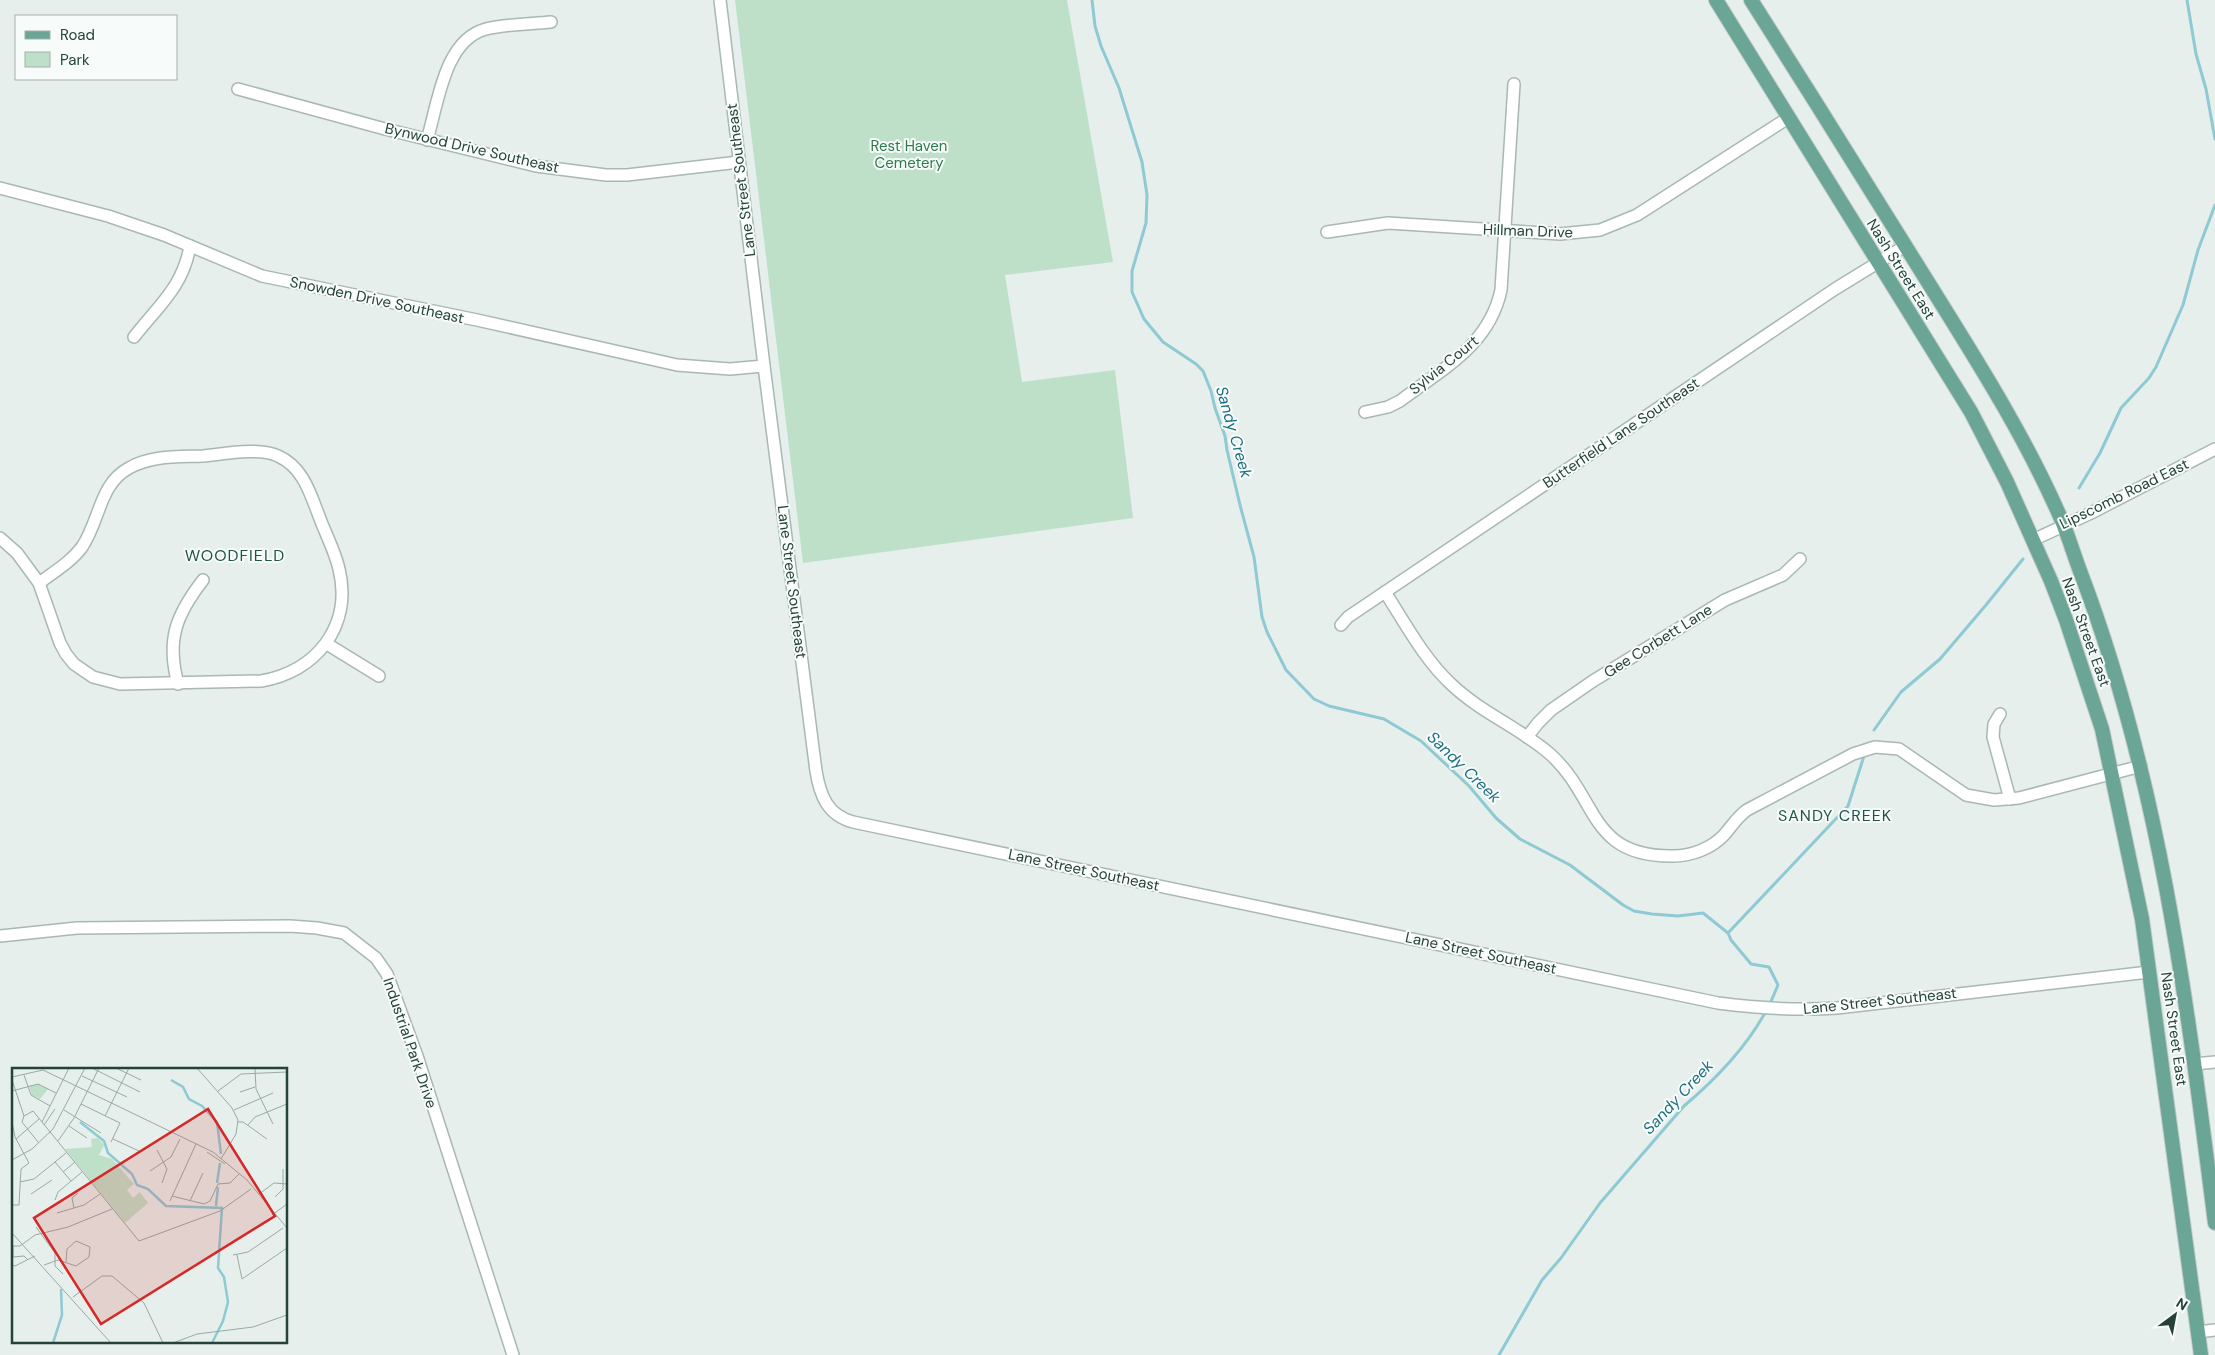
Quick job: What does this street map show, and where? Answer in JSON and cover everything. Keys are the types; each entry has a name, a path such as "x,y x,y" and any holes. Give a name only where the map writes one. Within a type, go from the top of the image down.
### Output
{"main road":[{"name":"Nash Street East","path":"1716,0 1971,412 2007,482 2066,620 2102,729 2142,919 2201,1355"},
{"name":"Nash Street East","path":"1751,0 2014,423 2063,524 2113,661 2140,766 2167,887 2195,1064 2215,1223"}],"street":[{"name":"Lane Street Southeast","path":"720,0 764,366 816,771 819,789 827,806 834,813 853,822 1718,1003 1776,1009 1837,1008 2149,972"},
{"path":"427,140 450,60 464,41 474,34 490,28 551,22"},
{"name":"Sylvia Court","path":"1365,412 1388,407 1400,401 1469,348 1485,332 1493,318 1501,290 1514,84"},
{"name":"Bynwood Drive Southeast","path":"238,89 427,140 536,166 606,175 626,175 739,162"},
{"name":"Hillman Drive","path":"1327,232 1388,223 1560,234 1580,233 1618,224 1637,215 1788,118"},
{"name":"Snowden Drive Southeast","path":"0,188 108,216 164,235 262,276 477,320 677,365 730,369 764,366"},
{"path":"134,337 179,281 187,263 190,246"},
{"name":"Butterfield Lane Southeast","path":"1341,625 1348,617 1835,289 1905,246"},
{"name":"Lipscomb Road East","path":"2033,540 2215,449"},
{"path":"0,538 17,552 39,583 60,643 66,654 83,671 106,682 120,684 178,684 270,679 297,669 327,644 336,623 342,587 339,568 300,473 286,459 272,453 258,452 151,459 127,469 106,490 91,531 76,555 39,583"},
{"name":"Gee Corbett Lane","path":"1527,737 1551,710 1593,681 1725,600 1784,575 1800,559"},
{"path":"178,684 173,665 175,629 185,603 203,580"},
{"path":"1385,592 1432,664 1451,684 1550,754 1569,776 1596,822 1614,840 1633,850 1656,855 1684,855 1706,848 1720,840 1738,817 1747,810 1854,754 1875,747 1890,747 1906,752 1966,794 1994,800 2010,799 2140,766"},
{"path":"327,644 379,676"},
{"path":"2000,714 1994,724 1993,737 2010,799"},
{"name":"Industrial Park Drive","path":"0,936 77,928 290,926 344,933 361,944 376,958 387,974 416,1056 513,1355"},
{"path":"2195,1064 2215,1062"},
{"path":"2198,1332 2215,1330"}],"green space":[{"name":"Rest Haven Cemetery","path":"735,0 1067,0 1113,262 1005,275 1022,382 1115,370 1133,518 803,563"}],"waterway":[{"name":"Sandy Creek","path":"1092,0 1095,26 1101,46 1119,88 1142,162 1147,195 1146,223 1132,271 1132,292 1144,319 1163,342 1196,364 1203,371 1225,436 1254,557 1262,617 1267,632 1286,670 1314,699 1329,706 1384,719 1421,741 1469,786 1496,818 1520,839 1570,865 1623,905 1634,911 1652,914 1678,916 1703,913 1728,933 1731,940 1751,964 1769,967 1778,985 1769,1006"},
{"path":"2187,0 2196,54 2206,89 2215,139"},
{"path":"2079,488 2100,453 2121,408 2149,378 2156,367 2183,305 2198,250 2215,205"},
{"path":"1874,730 1901,692 1940,659 2023,559"},
{"path":"1728,933 1848,806 1864,756"},
{"name":"Sandy Creek","path":"1499,1355 1542,1280 1561,1258 1600,1203 1684,1106 1730,1062 1749,1038 1766,1011"}],"district":[{"name":"WOODFIELD","path":"235,555"},
{"name":"SANDY CREEK","path":"1835,815"}]}
